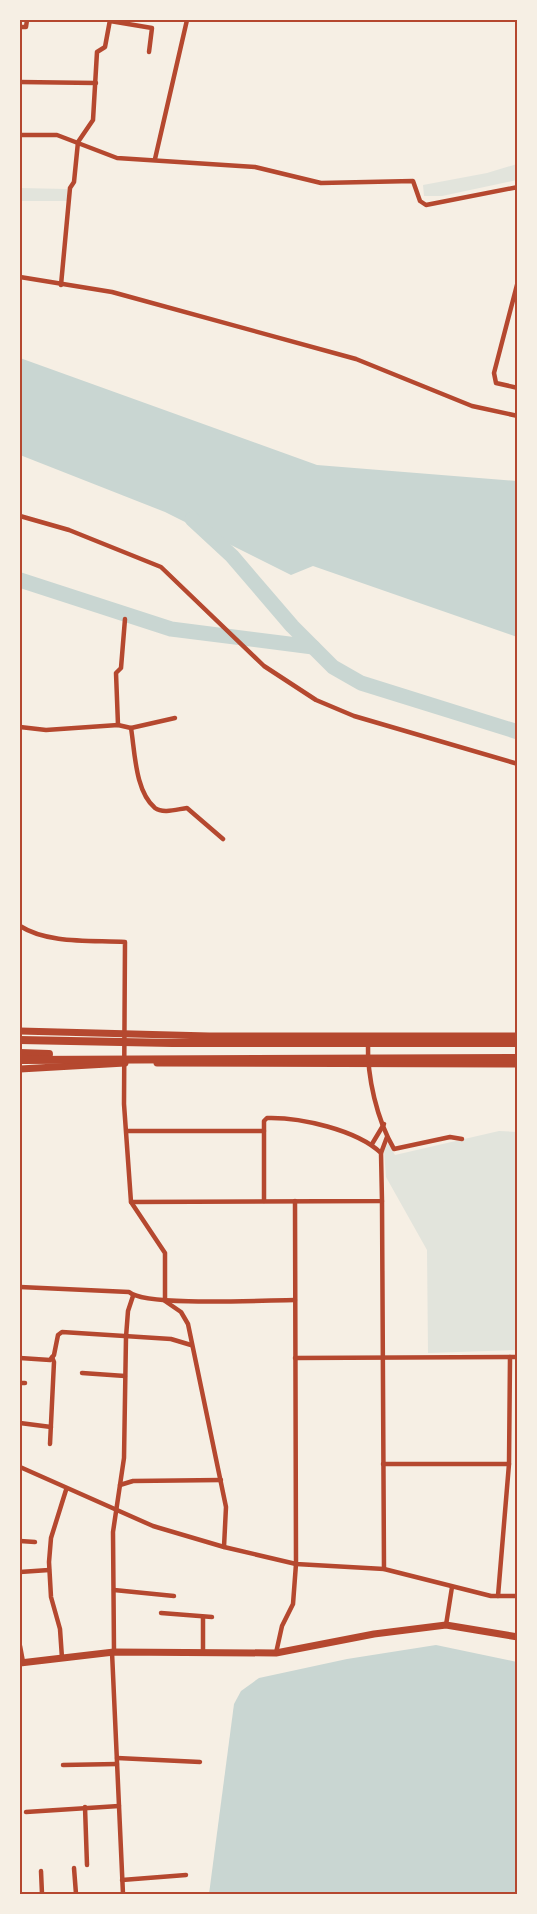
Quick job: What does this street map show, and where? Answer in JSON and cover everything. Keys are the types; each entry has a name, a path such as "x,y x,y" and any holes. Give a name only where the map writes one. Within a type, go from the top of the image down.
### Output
{"highway":[{"path":"20,1040 172,1043 518,1043"},
{"path":"20,1053 172,1058"},
{"path":"20,1060 518,1058"}],"main road":[{"path":"20,1031 127,1034 518,1036"},
{"path":"20,1069 126,1063 518,1064"},
{"path":"21,1662 113,1652 276,1653 365,1635 446,1625 518,1637"}],"street":[{"path":"20,27 26,27 27,20"},
{"path":"61,285 70,188 74,182 78,142 93,120 97,52 105,47 110,20 153,28 149,52"},
{"path":"155,159 187,20"},
{"path":"20,82 96,83"},
{"path":"20,135 57,135 117,158 255,167 338,185 413,181 420,201 426,205 518,187"},
{"path":"20,277 112,292 356,359 472,406 518,416"},
{"path":"518,281 494,373 496,383 518,388"},
{"path":"510,305 518,308"},
{"path":"20,516 69,530 161,567 264,666 316,700 354,716 518,764"},
{"path":"118,725 116,673 121,668 125,619"},
{"path":"20,727 46,730 118,725 131,728 175,718"},
{"path":"131,728 143,789 156,808 164,811 187,808 223,839"},
{"path":"20,926 30,933 61,938 125,942 127,1034 124,1104 128,1131 131,1202 165,1253 165,1301"},
{"path":"368,1036 367,1065 387,1137 395,1152 450,1137 462,1138"},
{"path":"264,1201 264,1131 267,1118 288,1118 330,1127 372,1144 381,1153"},
{"path":"372,1144 384,1124"},
{"path":"128,1131 264,1131"},
{"path":"384,1569 381,1153 387,1137"},
{"path":"276,1653 282,1626 293,1604 296,1564 295,1201"},
{"path":"131,1202 382,1201"},
{"path":"20,1287 129,1292 133,1296 165,1301 295,1300"},
{"path":"123,1894 113,1652 115,1508 120,1485 128,1311 133,1296"},
{"path":"165,1301 181,1312 188,1324 226,1507 224,1547"},
{"path":"50,1444 52,1357 58,1335 62,1332 83,1331 126,1337 171,1339 191,1345"},
{"path":"20,1358 50,1360 52,1357"},
{"path":"498,1596 509,1464 510,1357"},
{"path":"295,1358 518,1357"},
{"path":"82,1373 125,1376"},
{"path":"20,1424 51,1426"},
{"path":"383,1464 509,1464"},
{"path":"20,1467 66,1490 115,1508 153,1526 224,1547 296,1564 384,1569 452,1587 498,1596 518,1596"},
{"path":"120,1485 133,1481 221,1480"},
{"path":"62,1658 60,1629 51,1597 49,1570 51,1538 66,1490"},
{"path":"20,1541 35,1542"},
{"path":"20,1572 49,1570"},
{"path":"446,1625 452,1587"},
{"path":"114,1590 174,1596"},
{"path":"161,1613 212,1617"},
{"path":"203,1617 203,1652"},
{"path":"20,1646 21,1662"},
{"path":"63,1765 117,1761 200,1762"},
{"path":"26,1812 119,1806"},
{"path":"85,1807 87,1865"},
{"path":"74,1868 76,1894"},
{"path":"41,1871 42,1894"},
{"path":"122,1880 186,1875"}],"shaded area":[{"path":"517,164 517,180 442,196 424,196 423,185 487,173"},
{"path":"20,188 67,189 67,201 20,201"},
{"path":"20,358 317,465 517,481 517,637 313,566 291,575 165,512 20,455"},
{"path":"499,1131 517,1132 517,1350 428,1353 427,1250 386,1177 384,1151 388,1143 395,1155"},
{"path":"436,1645 517,1662 517,1894 209,1894 234,1704 241,1691 259,1678 347,1659"}],"waterway":[{"path":"192,519 232,556 292,626 333,667 361,683 518,732"},
{"path":"20,580 171,629 313,647"}]}
